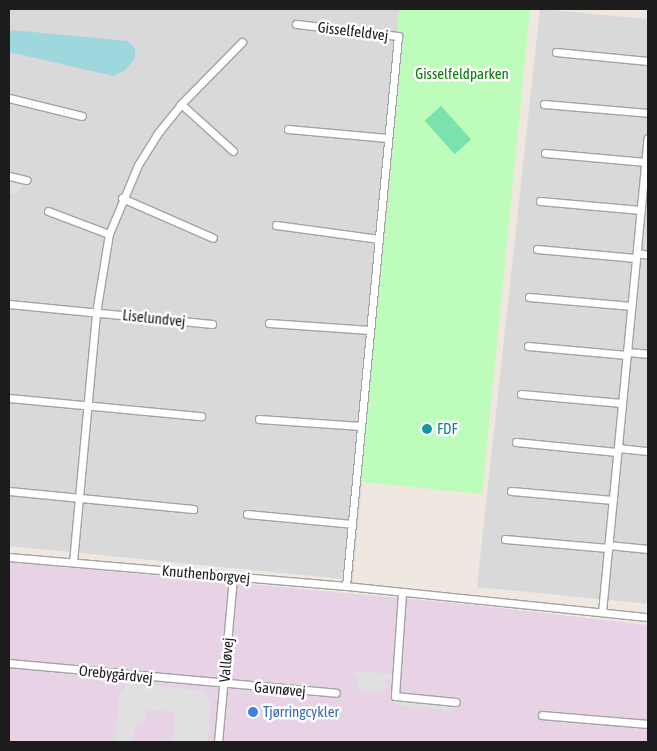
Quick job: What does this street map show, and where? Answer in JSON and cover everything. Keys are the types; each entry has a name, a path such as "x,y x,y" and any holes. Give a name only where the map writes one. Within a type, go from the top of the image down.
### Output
{"street":[{"name":"Gisselfeldvej","path":"296,24 398,36 346,586"},
{"path":"73,562 96,313 109,234 122,198 148,150 181,104 242,42"},
{"path":"556,52 648,61"},
{"path":"9,98 82,116"},
{"path":"181,104 233,151"},
{"path":"544,104 648,113"},
{"path":"288,129 388,138"},
{"path":"602,612 648,138"},
{"path":"545,153 647,159"},
{"path":"9,176 27,180"},
{"path":"122,198 213,238"},
{"path":"540,201 641,210"},
{"path":"48,211 109,234"},
{"path":"276,224 379,239"},
{"path":"537,249 637,256 648,255"},
{"path":"529,297 632,306"},
{"name":"Liselundvej","path":"9,304 212,324"},
{"path":"269,323 370,330"},
{"path":"528,346 648,354"},
{"path":"521,394 622,403"},
{"path":"9,398 201,416"},
{"path":"259,419 361,426"},
{"path":"516,442 648,451"},
{"path":"9,491 193,510"},
{"path":"511,491 613,500"},
{"path":"247,514 352,524"},
{"path":"506,538 648,549"},
{"name":"Knuthenborgvej","path":"9,557 346,586 648,617"},
{"name":"Valløvej","path":"218,742 233,577"},
{"path":"402,593 394,696 456,702"},
{"name":"Orebygårdvej","path":"9,663 223,684"},
{"name":"Gavnøvej","path":"223,684 336,694"},
{"path":"542,715 648,724"}],"shaded area":[{"path":"9,9 399,9 397,31 404,32 353,580 9,546"},
{"path":"540,9 648,19 648,604 477,587"},
{"path":"9,180 25,184 16,194 9,193"},
{"path":"9,562 464,604 648,625 648,742 9,742"},
{"path":"355,671 392,674 391,680 386,680 384,693 357,690 358,677 354,676"},
{"path":"126,682 202,691 211,701 208,742 173,742 175,712 146,709 144,724 135,724 133,742 114,742 120,691 124,691"},
{"path":"395,700 452,705 452,711 395,705"}],"green space":[{"name":"Gisselfeldparken","path":"399,9 530,9 482,494 361,482 404,32 397,31"},
{"path":"441,106 471,139 455,154 425,121"}],"water":[{"path":"12,30 127,41 135,48 135,58 126,70 113,76 9,52 9,34"}],"place":[{"name":"FDF","path":"427,429"},
{"name":"Tjørringcykler","path":"253,712"}]}
